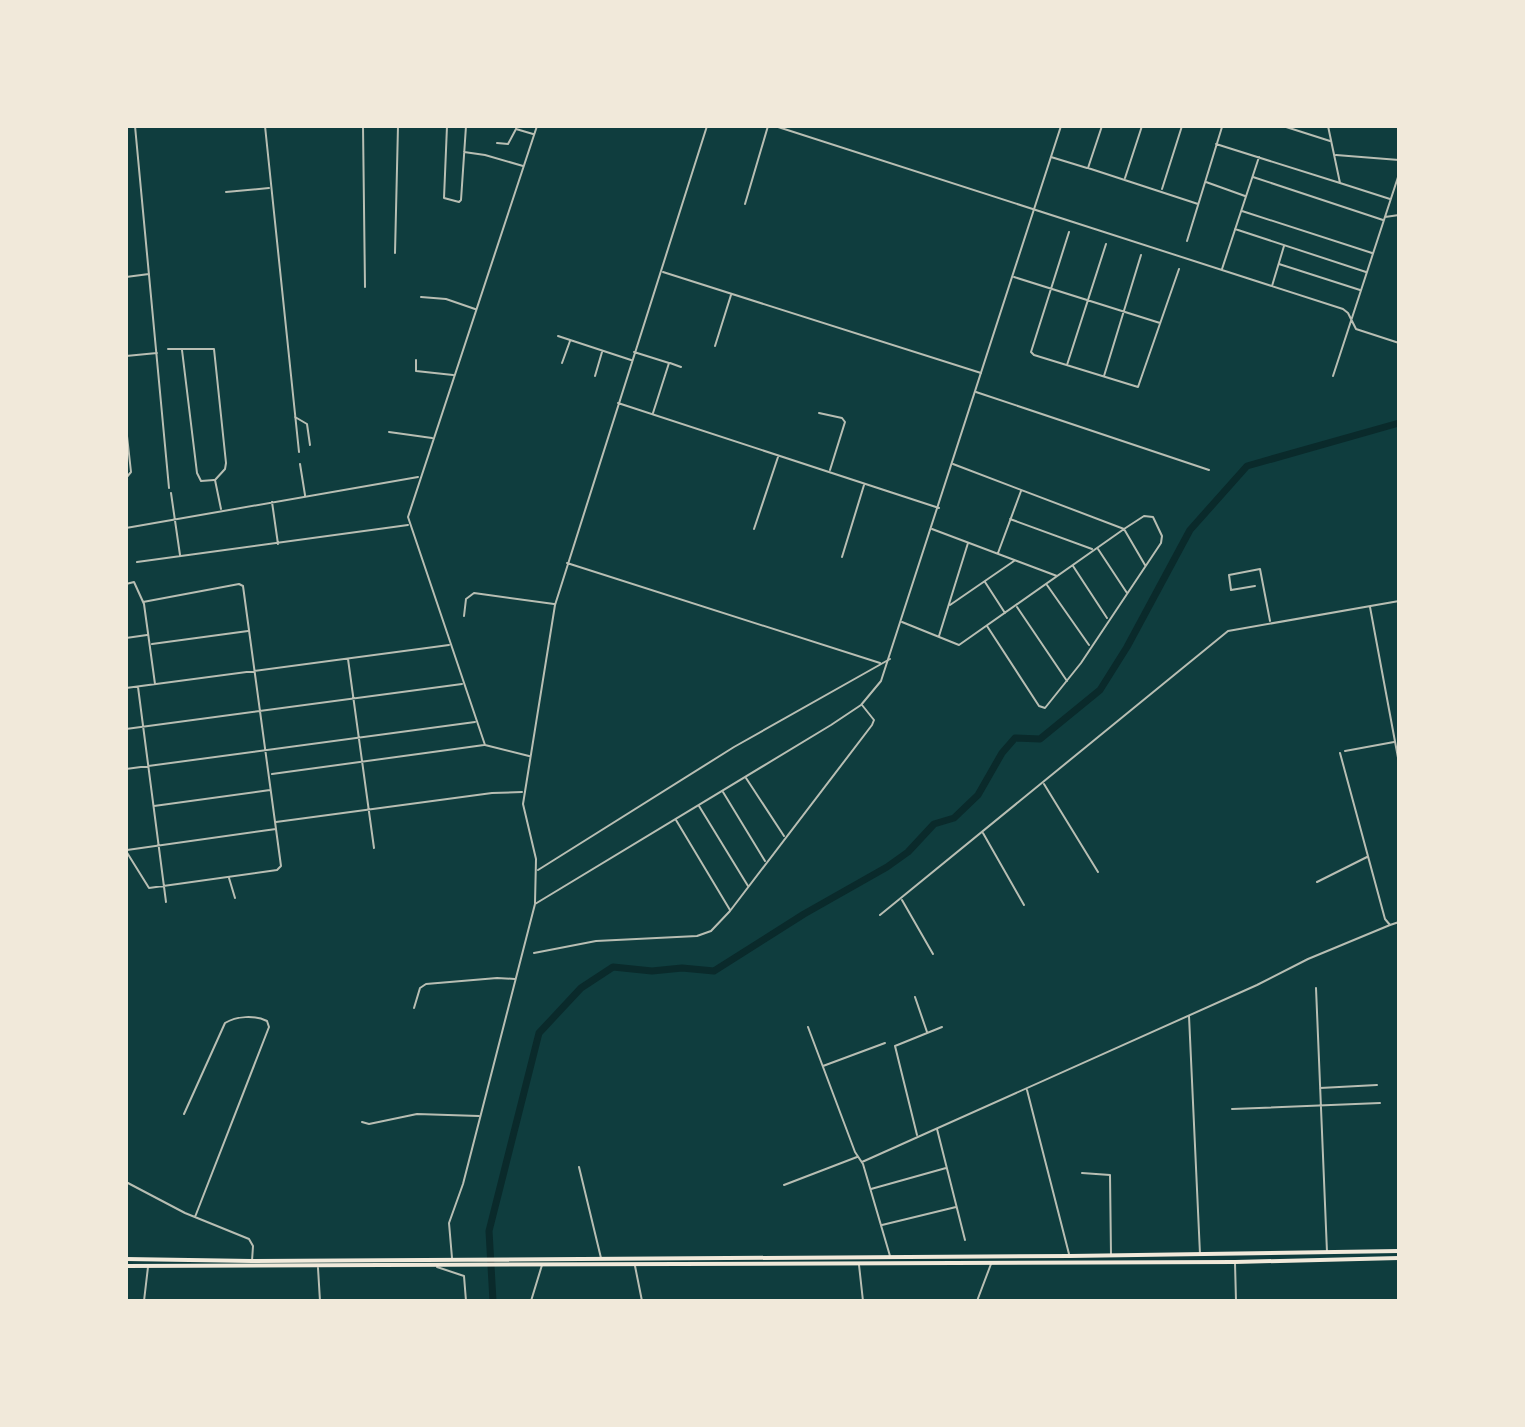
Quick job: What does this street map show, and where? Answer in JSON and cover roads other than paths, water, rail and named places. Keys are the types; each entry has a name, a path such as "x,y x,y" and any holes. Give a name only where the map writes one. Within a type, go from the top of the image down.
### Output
{"highway":[{"path":"126,1266 432,1266 601,1258 1111,1256 1399,1251"},
{"path":"798,1257 798,1264"},
{"path":"504,1262 542,1265 859,1264 1399,1258"},
{"path":"126,1259 452,1259 462,1263"}],"street":[{"path":"135,126 169,488"},
{"path":"265,126 299,452"},
{"path":"363,126 365,287"},
{"path":"395,253 398,126"},
{"path":"447,126 446,200 461,200 466,126"},
{"path":"485,745 408,517 537,126"},
{"path":"452,1259 449,1223 463,1184 535,904 537,870 523,810 524,792 555,605 707,126"},
{"path":"745,204 768,126"},
{"path":"775,126 1343,309 1358,330 1399,343"},
{"path":"535,904 861,705 881,681 1061,126"},
{"path":"1088,168 1102,126"},
{"path":"1125,180 1142,126"},
{"path":"1161,192 1182,126"},
{"path":"1187,241 1221,126"},
{"path":"1283,126 1332,142"},
{"path":"1328,126 1340,183"},
{"path":"497,143 508,144 516,127 535,135"},
{"path":"1216,144 1391,199"},
{"path":"464,152 524,167"},
{"path":"1335,155 1399,160"},
{"path":"1051,157 1198,204"},
{"path":"1222,270 1259,157"},
{"path":"1333,376 1399,174"},
{"path":"1253,177 1384,219 1399,215"},
{"path":"1205,182 1246,196"},
{"path":"226,192 270,188"},
{"path":"1242,211 1373,253"},
{"path":"1235,229 1367,272"},
{"path":"1069,232 1031,354 1066,366 1140,386 1179,269"},
{"path":"1066,366 1106,244"},
{"path":"1272,286 1284,245"},
{"path":"1103,377 1141,255"},
{"path":"1279,264 1361,290"},
{"path":"660,272 982,373"},
{"path":"126,277 151,274"},
{"path":"1013,276 1162,323"},
{"path":"715,346 732,294"},
{"path":"421,297 446,299 476,309"},
{"path":"558,336 632,360"},
{"path":"562,363 570,340"},
{"path":"168,349 182,349 214,349 226,463 225,469 215,480 201,481 197,473 182,349"},
{"path":"595,376 603,351"},
{"path":"634,352 681,367"},
{"path":"126,356 158,353"},
{"path":"416,360 416,371 454,375"},
{"path":"652,415 669,363"},
{"path":"976,392 1209,470"},
{"path":"618,403 939,508"},
{"path":"819,413 842,418 845,422 830,473"},
{"path":"294,416 305,421 310,445"},
{"path":"126,427 131,472 126,478"},
{"path":"389,432 433,438"},
{"path":"754,529 779,456"},
{"path":"300,464 305,495"},
{"path":"953,464 1124,529 1145,566"},
{"path":"126,528 420,477"},
{"path":"215,480 221,511"},
{"path":"842,557 865,484"},
{"path":"998,554 1021,490"},
{"path":"171,493 181,557"},
{"path":"272,501 278,544"},
{"path":"902,622 958,645 1124,529 1144,516 1153,517 1162,536 1161,543 1067,682 1041,708 987,626"},
{"path":"1010,519 1096,549 1127,593"},
{"path":"137,562 409,524"},
{"path":"932,529 1058,576"},
{"path":"938,637 968,543"},
{"path":"948,606 1015,560"},
{"path":"567,563 881,664"},
{"path":"1073,565 1108,620"},
{"path":"1231,590 1229,575 1260,569 1270,622"},
{"path":"985,581 1005,613"},
{"path":"126,584 134,582 143,602 155,684"},
{"path":"1047,584 1090,647"},
{"path":"143,602 243,586 277,829 279,869 147,887 126,851 277,829"},
{"path":"1223,591 1255,586"},
{"path":"464,616 466,599 474,593 555,605"},
{"path":"880,915 1225,632 1399,601"},
{"path":"1016,605 1067,682"},
{"path":"1370,606 1399,763"},
{"path":"149,644 250,631"},
{"path":"126,638 148,635"},
{"path":"126,688 450,645"},
{"path":"348,658 374,848"},
{"path":"537,870 734,747 890,659"},
{"path":"126,729 463,683"},
{"path":"138,687 166,902"},
{"path":"534,953 596,941 697,936 711,931 730,911 872,725 874,720 861,705"},
{"path":"126,769 476,722"},
{"path":"1345,751 1395,742"},
{"path":"269,774 485,745 530,756"},
{"path":"1340,753 1385,919 1390,925"},
{"path":"745,777 785,838"},
{"path":"1043,782 1098,872"},
{"path":"153,806 271,790"},
{"path":"722,791 766,863"},
{"path":"276,822 524,792"},
{"path":"699,805 748,887"},
{"path":"675,819 730,911"},
{"path":"982,832 1024,905"},
{"path":"1317,882 1368,856"},
{"path":"228,877 235,898"},
{"path":"901,898 933,954"},
{"path":"862,1162 1189,1016 1308,959 1399,922"},
{"path":"414,1008 420,988 426,984 516,979"},
{"path":"1316,988 1327,1253"},
{"path":"915,997 927,1033"},
{"path":"1189,1016 1201,1255"},
{"path":"184,1114 225,1023 240,1018 262,1018 267,1021 269,1027 195,1217"},
{"path":"808,1027 862,1162 890,1257"},
{"path":"917,1137 894,1048 897,1044 942,1027"},
{"path":"823,1066 885,1043"},
{"path":"1320,1088 1377,1085"},
{"path":"1027,1088 1070,1256"},
{"path":"1232,1109 1380,1103"},
{"path":"362,1122 369,1124 417,1114 481,1116"},
{"path":"936,1128 965,1240"},
{"path":"784,1185 858,1157"},
{"path":"579,1167 601,1258"},
{"path":"871,1189 947,1168"},
{"path":"1082,1173 1110,1175 1111,1256"},
{"path":"126,1182 195,1217 249,1239 253,1246 252,1261"},
{"path":"882,1225 957,1206"},
{"path":"1235,1262 1236,1301"},
{"path":"977,1301 992,1263"},
{"path":"859,1264 863,1301"},
{"path":"531,1301 542,1265"},
{"path":"635,1265 642,1301"},
{"path":"144,1301 148,1266"},
{"path":"318,1266 320,1301"},
{"path":"432,1266 464,1276 466,1301"}],"waterway":[{"path":"493,1301 489,1231 539,1033 581,988 613,967 652,971 682,968 714,971 804,914 887,867 908,852 934,824 954,818 978,795 1002,753 1015,738 1040,739 1100,690 1127,647 1190,530 1247,466 1399,423"}]}
